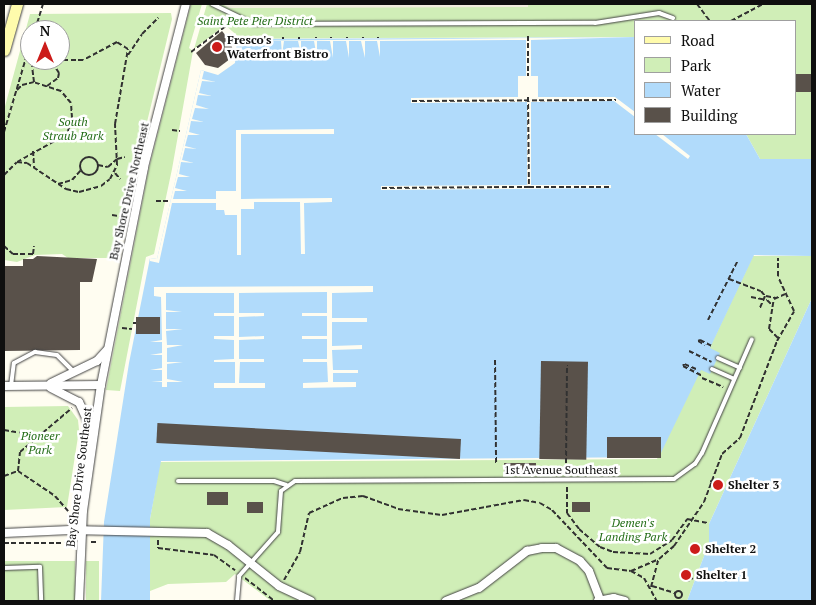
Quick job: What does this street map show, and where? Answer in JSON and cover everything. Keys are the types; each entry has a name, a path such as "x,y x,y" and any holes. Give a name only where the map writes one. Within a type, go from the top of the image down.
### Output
{"street":[{"path":"4,50 17,4"},
{"name":"Bay Shore Drive Northeast","path":"101,386 144,167 186,4"},
{"path":"45,386 76,374 98,361 108,348"},
{"path":"7,386 101,386"},
{"path":"45,386 66,392 79,402 94,438"},
{"name":"Bay Shore Drive Southeast","path":"79,601 82,531 101,386"},
{"path":"4,533 82,531 207,533 228,544 280,586 311,601"},
{"path":"446,601 479,588 527,551 542,548 556,548 580,561 589,571 599,601 614,598 626,601"}],"lane":[{"path":"212,4 254,24 595,23 659,13 673,18"},
{"name":"1st Avenue Southeast","path":"178,481 274,481 286,485 295,481 567,482 674,480 695,464 702,453 752,339"},
{"path":"7,386 14,363 35,352 57,354 76,374"},
{"path":"718,358 740,368"},
{"path":"712,369 734,379"},
{"path":"237,601 239,576 278,532 279,500 286,485"},
{"path":"4,568 40,567 41,601"}],"path":[{"path":"38,20 43,4"},
{"path":"697,4 709,20"},
{"path":"733,20 763,4"},
{"path":"128,56 142,34 158,18"},
{"path":"191,52 226,26"},
{"path":"528,36 528,76"},
{"path":"17,162 34,168 66,189 89,191 101,186 115,173 117,159 115,124 128,49 117,42 83,60 70,61"},
{"path":"4,132 22,70"},
{"path":"32,70 34,82"},
{"path":"47,86 58,78 59,73 57,70"},
{"path":"4,175 17,162 33,151 62,137 68,131 72,118 68,98 47,86 34,82 22,85 15,91"},
{"path":"528,99 529,187"},
{"path":"412,101 616,100"},
{"path":"172,130 180,131"},
{"path":"33,151 34,168"},
{"path":"81,170 80,164 86,158 92,158 98,165 108,168 117,159 125,157"},
{"path":"81,170 93,174 98,165"},
{"path":"58,184 72,180 81,170"},
{"path":"115,173 120,179"},
{"path":"382,188 609,187"},
{"path":"156,201 170,201"},
{"path":"112,216 124,218"},
{"path":"4,246 13,254 33,254 34,246"},
{"path":"280,586 300,552 309,513 358,495 398,509 435,515 465,513 514,501 540,503 556,514 601,564 613,570 631,571 659,559 674,546 695,519 722,454 740,438 778,338 794,310 792,300 786,294 778,276 778,258"},
{"path":"708,320 738,260"},
{"path":"729,279 757,288 773,306"},
{"path":"750,297 776,298 786,294"},
{"path":"760,308 764,298"},
{"path":"776,298 769,329 778,338"},
{"path":"706,345 699,339 712,346"},
{"path":"689,351 715,364"},
{"path":"495,360 496,463"},
{"path":"696,369 684,364 683,366 730,390"},
{"path":"566,463 567,365"},
{"path":"18,471 20,452 74,406"},
{"path":"4,430 39,436"},
{"path":"4,476 18,471"},
{"path":"18,471 55,496 68,511"},
{"path":"710,481 724,488"},
{"path":"567,482 567,513 589,540 613,552 650,554 672,540 687,519 695,519 708,524"},
{"path":"158,540 158,548 214,555"},
{"path":"4,543 98,542"},
{"path":"689,549 704,549"},
{"path":"657,601 652,586 659,559"},
{"path":"631,571 652,586 674,593"},
{"path":"682,574 693,578"}],"green space":[{"path":"191,4 202,4 189,48 193,51 172,169 154,254 146,257 120,391 106,390 149,168"},
{"name":"Saint Pete Pier District","path":"207,4 812,4 812,159 760,159 747,135 796,135 796,20 634,20 634,37 237,39 239,37 225,25 194,49"},
{"name":"South Straub Park","path":"171,13 172,19 114,258 68,258 62,254 35,255 17,262 4,260 4,110 20,51 20,70 70,70 70,20 28,20 30,14"},
{"name":"Demen's Landing Park","path":"753,256 812,256 812,298 709,524 709,543 687,601 271,601 235,574 226,582 168,584 150,591 150,519 160,462 657,459"},
{"name":"Pioneer Park","path":"68,406 78,420 79,430 67,507 4,510 4,407"},
{"path":"4,561 75,561 75,601 4,601"},
{"path":"86,561 99,561 99,601 86,601"}],"shaded area":[{"path":"222,4 528,4 528,7 229,8"}],"water":[{"path":"634,37 634,135 747,135 760,159 812,159 812,256 754,255 710,348 720,353 710,374 701,370 659,457 161,461 150,519 150,601 101,601 104,522 129,363 150,258 157,259 201,70 218,75 235,63 237,39"},
{"path":"812,298 812,601 687,601 709,543 709,524"}],"pier":[{"path":"634,37 531,40 531,76 538,76 538,97 615,97 634,111 634,116 614,101 531,102 531,185 611,185 611,188 381,190 381,186 527,185 527,102 411,103 411,98 518,97 518,76 526,76 526,40 380,41 380,57 377,41 365,41 365,58 361,41 349,41 349,58 346,41 333,41 333,58 330,41 317,41 317,58 314,41 301,41 301,54 298,41 284,41 282,55 281,41 236,41"},
{"path":"201,70 204,71 202,79 216,82 202,81 199,93 212,96 198,95 196,105 209,109 195,108 192,119 204,122 191,121 189,132 200,135 188,135 185,146 197,149 185,148 182,160 194,163 181,162 179,174 190,177 178,177 175,188 187,191 175,191 173,199 216,199 216,191 236,191 236,130 334,129 334,134 241,134 241,199 332,198 332,202 304,203 305,254 301,254 300,202 254,202 254,209 241,209 241,255 237,255 237,215 225,215 224,210 216,210 216,203 172,203 159,263 150,261 150,258 157,259"},
{"path":"656,135 663,135 690,156 688,159"},
{"path":"373,286 373,292 332,293 332,318 367,318 367,322 332,322 332,346 362,345 362,349 332,350 333,370 358,370 358,373 333,373 333,382 356,382 356,387 303,388 303,383 328,382 327,362 303,362 303,359 327,359 327,339 302,339 302,336 327,336 327,316 302,316 302,313 327,313 327,292 239,293 239,313 264,313 264,316 239,317 239,337 264,336 264,339 239,340 239,359 264,359 264,362 240,362 239,383 265,383 265,388 214,388 214,383 235,383 235,362 214,362 214,360 234,359 234,340 214,339 214,336 234,336 234,316 214,316 214,313 234,313 234,293 166,293 166,310 182,312 166,312 166,329 183,329 166,331 167,345 183,345 167,348 167,362 183,362 167,364 167,379 183,382 167,382 167,387 162,387 162,382 151,382 162,381 162,370 150,370 162,368 162,355 150,355 162,353 162,342 150,342 162,340 161,297 154,296 154,287"}],"building":[{"name":"Fresco's Waterfront Bistro","path":"222,31 231,42 234,56 218,68 205,65 196,53"},
{"path":"796,74 812,74 812,92 796,92"},
{"path":"37,256 97,259 92,282 80,282 80,350 4,351 4,266 23,266 23,259 33,259"},
{"path":"136,317 160,317 160,334 136,334"},
{"path":"541,361 588,362 586,460 539,459"},
{"path":"157,423 461,439 460,459 156,443"},
{"path":"607,437 661,437 661,458 607,458"},
{"path":"504,463 536,463 536,472 504,472"},
{"name":"Shelter 3","path":"716,480 724,483 720,491 712,487"},
{"path":"207,492 228,492 228,505 207,505"},
{"path":"247,502 263,502 263,513 247,513"},
{"path":"572,502 590,502 590,512 572,512"},
{"name":"Shelter 2","path":"690,545 699,545 699,553 691,554"},
{"name":"Shelter 1","path":"684,570 692,573 689,582 681,578"}],"place":[{"name":"Fresco's Waterfront Bistro","path":"217,47"},
{"name":"Shelter 3","path":"718,485"},
{"name":"Shelter 2","path":"695,549"},
{"name":"Shelter 1","path":"686,575"}]}
